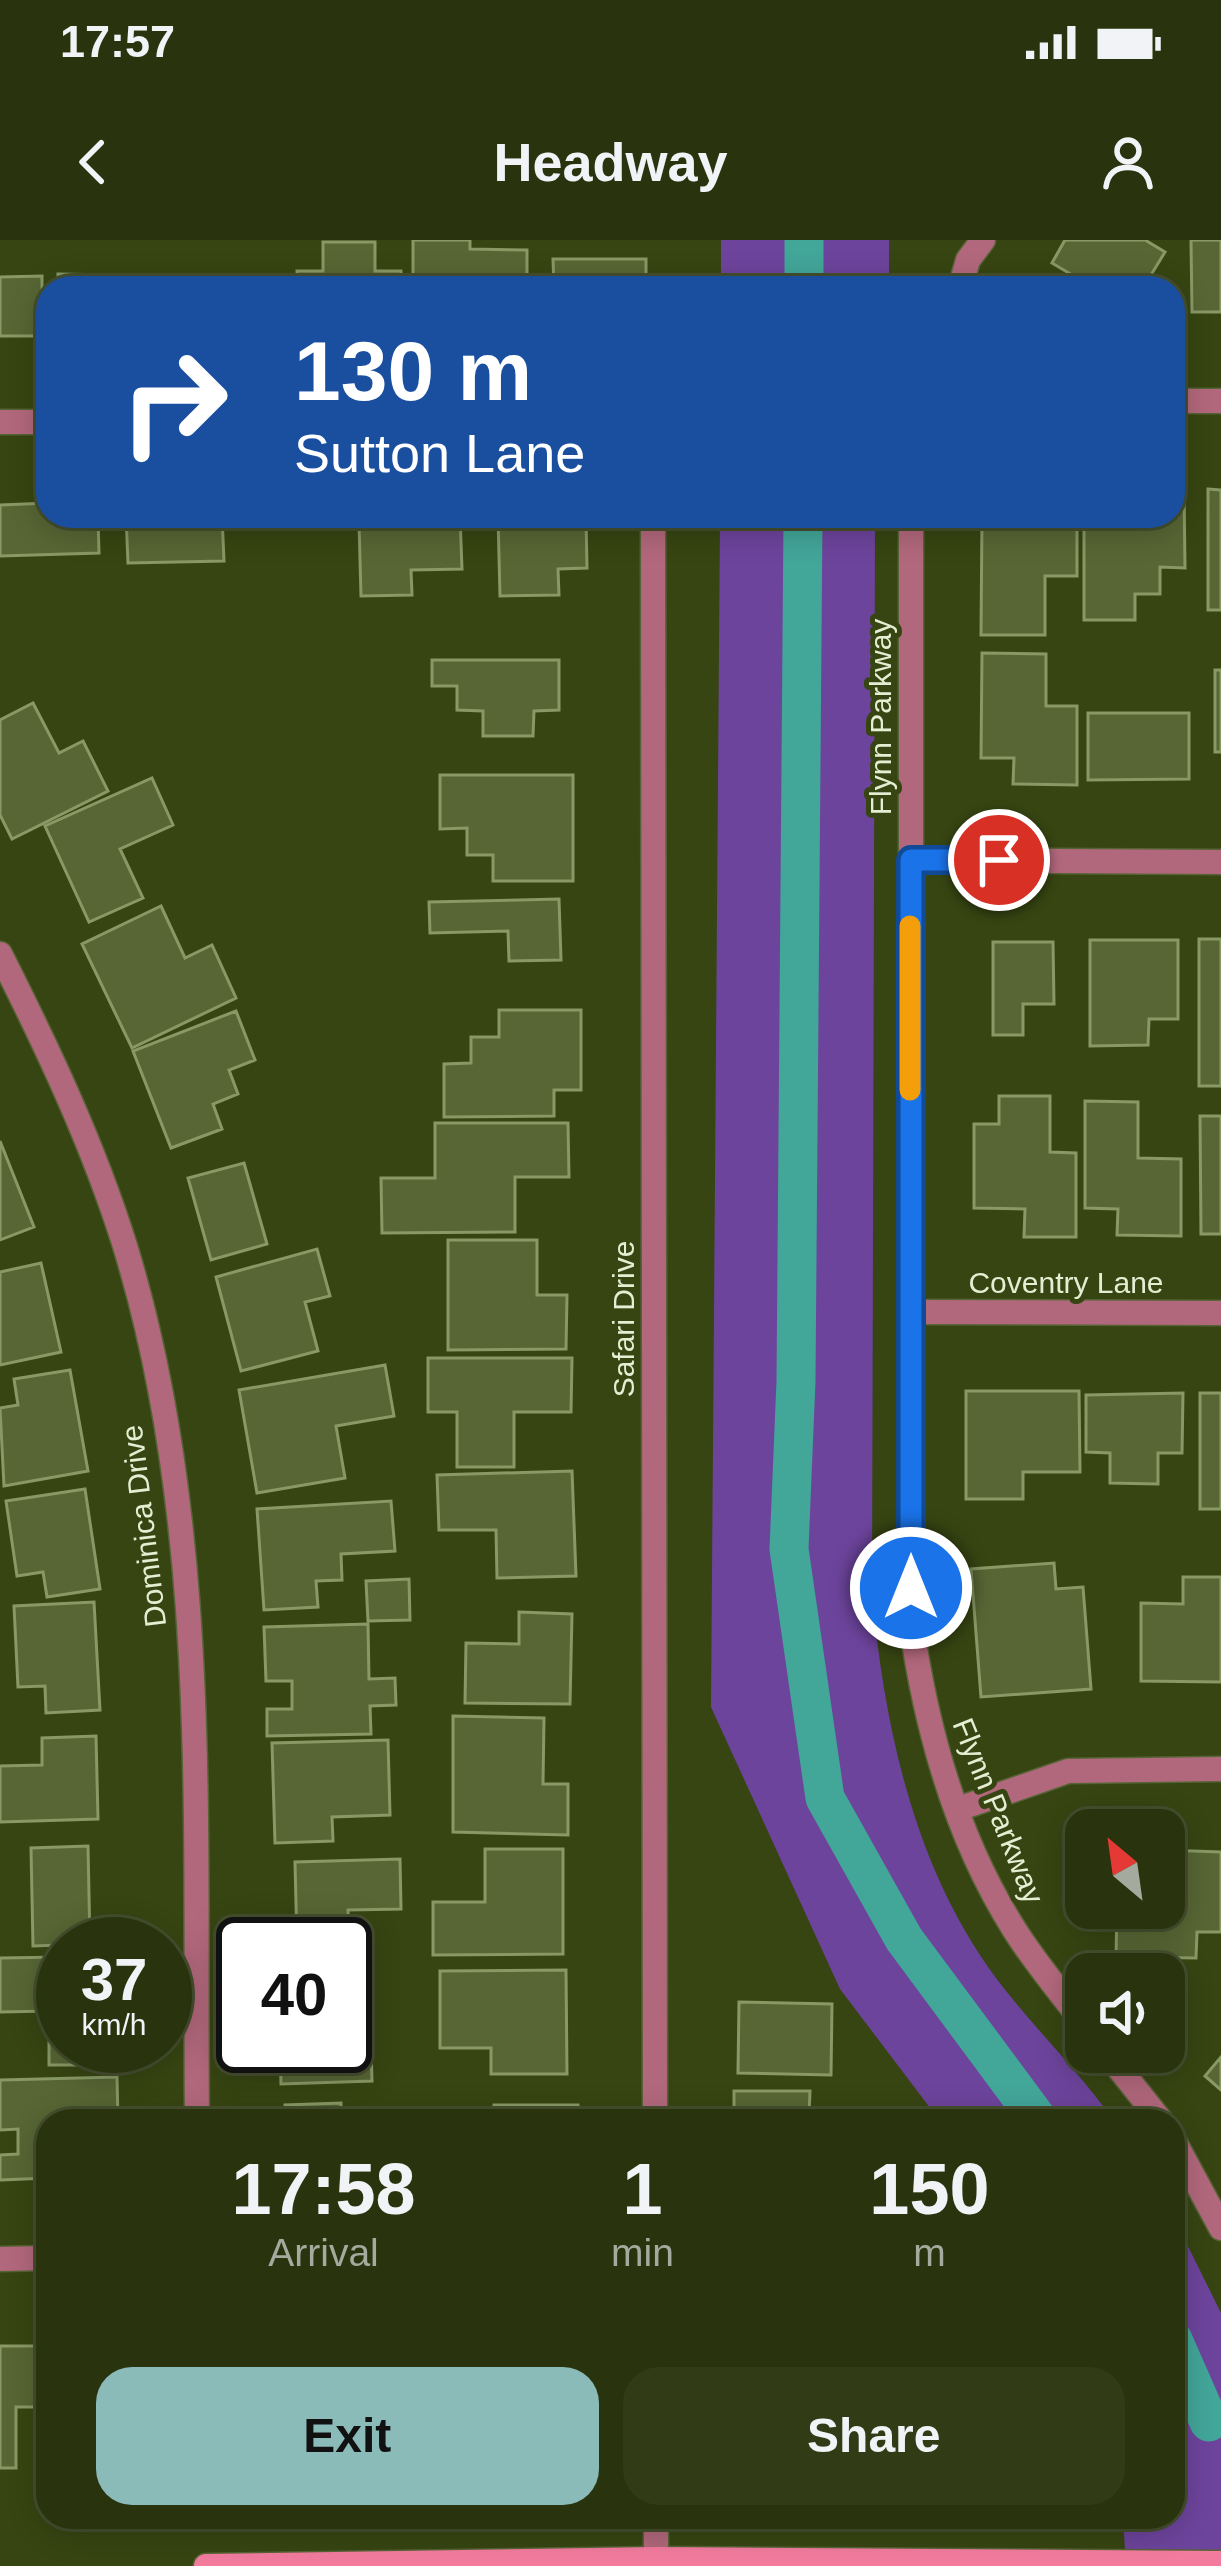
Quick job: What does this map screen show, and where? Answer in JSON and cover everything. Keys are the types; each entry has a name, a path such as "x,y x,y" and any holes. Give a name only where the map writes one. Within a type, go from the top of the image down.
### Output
{"main road":[{"path":"206,2566 656,2559 1221,2564"}],"street":[{"path":"963,276 968,260 983,240"},
{"path":"1185,401 1221,401"},
{"path":"0,422 36,422"},
{"name":"Safari Drive","path":"653,528 655,2109"},
{"name":"Flynn Parkway","path":"910,528 911,1622 931,1736 958,1810 1013,1928 1065,1998"},
{"path":"911,860 1221,862"},
{"name":"Dominica Drive","path":"0,955 88,1141 126,1249 172,1466 186,1601 193,1756 197,2109"},
{"name":"Coventry Lane","path":"910,1312 1221,1313"},
{"path":"958,1810 1068,1771 1221,1769"},
{"path":"1123,2073 1151,2109"},
{"path":"1185,2161 1221,2228"},
{"path":"0,2259 36,2258"},
{"path":"656,2529 656,2559"}],"shaded area":[{"path":"721,240 889,240 889,276 721,276"},
{"path":"720,528 875,528 872,1595 885,1696 908,1795 944,1890 996,1978 1065,2060 1065,2073 1076,2073 1105,2109 931,2109 840,1989 711,1707"},
{"path":"1185,2240 1221,2313 1221,2566 1126,2566 1124,2529 1185,2529"}],"building":[{"path":"413,240 470,240 470,249 527,250 527,276 413,276"},
{"path":"1065,240 1145,240 1165,252 1150,276 1074,276 1052,263"},
{"path":"1191,240 1221,240 1221,312 1192,312"},
{"path":"323,242 375,242 375,271 401,271 401,276 297,276 297,271 323,271"},
{"path":"553,259 646,259 646,276 554,276"},
{"path":"58,274 165,276 58,276"},
{"path":"36,276 36,336 0,336 0,277"},
{"path":"1208,489 1221,490 1221,610 1208,610"},
{"path":"36,504 36,528 98,528 99,553 0,556 0,505"},
{"path":"127,528 223,528 224,561 128,563"},
{"path":"359,528 460,528 462,569 411,570 412,595 361,596"},
{"path":"498,528 586,528 587,568 558,569 559,595 500,596"},
{"path":"982,528 1077,528 1077,576 1045,576 1045,635 981,635"},
{"path":"1084,528 1184,528 1185,568 1160,567 1160,594 1135,594 1135,620 1084,620"},
{"path":"982,653 1046,654 1046,706 1077,706 1077,785 1013,784 1014,758 981,758"},
{"path":"432,660 559,660 559,710 534,711 533,736 483,736 483,711 457,710 457,686 432,686"},
{"path":"1215,670 1221,670 1221,752 1215,752"},
{"path":"33,703 59,753 83,741 108,791 12,839 0,815 0,720"},
{"path":"1088,713 1189,713 1189,779 1088,780"},
{"path":"440,775 573,775 573,881 493,881 493,855 467,855 467,828 440,829"},
{"path":"152,778 173,825 120,849 143,898 89,922 45,826"},
{"path":"559,899 561,960 509,961 508,931 430,933 429,902"},
{"path":"161,906 185,958 212,945 236,998 132,1048 82,944"},
{"path":"1199,939 1221,939 1221,1086 1199,1086"},
{"path":"1090,940 1178,940 1178,1019 1149,1019 1148,1045 1090,1046"},
{"path":"993,942 1053,942 1054,1004 1023,1004 1023,1035 993,1035"},
{"path":"499,1010 581,1010 581,1090 554,1090 554,1116 444,1117 444,1064 471,1063 471,1037 499,1037"},
{"path":"236,1011 255,1060 229,1070 238,1094 213,1104 222,1129 171,1148 133,1051"},
{"path":"999,1096 1050,1096 1050,1152 1076,1153 1076,1237 1024,1237 1025,1209 974,1208 974,1124 999,1124"},
{"path":"1085,1101 1138,1102 1138,1158 1181,1159 1181,1236 1117,1235 1118,1209 1085,1208"},
{"path":"1200,1116 1221,1116 1221,1234 1201,1234"},
{"path":"435,1123 568,1123 569,1177 515,1177 515,1232 382,1233 381,1178 435,1178"},
{"path":"0,1141 34,1227 0,1240"},
{"path":"244,1163 267,1244 211,1260 188,1178"},
{"path":"448,1240 537,1240 537,1295 567,1295 566,1349 448,1350"},
{"path":"317,1249 330,1296 305,1302 318,1351 241,1371 216,1277"},
{"path":"41,1263 61,1352 0,1365 0,1272"},
{"path":"428,1358 572,1358 571,1412 514,1412 514,1467 457,1467 457,1412 428,1412"},
{"path":"385,1365 394,1416 336,1426 345,1478 257,1493 239,1390"},
{"path":"70,1370 88,1471 4,1486 0,1408 18,1405 14,1379"},
{"path":"966,1391 1079,1391 1080,1472 1023,1472 1023,1499 966,1499"},
{"path":"1183,1393 1182,1453 1158,1453 1158,1484 1110,1483 1110,1453 1086,1452 1086,1395"},
{"path":"1200,1393 1221,1393 1221,1509 1200,1509"},
{"path":"572,1471 576,1576 497,1578 496,1530 439,1530 437,1475"},
{"path":"85,1489 100,1589 47,1597 43,1572 17,1576 6,1501"},
{"path":"391,1501 395,1551 341,1554 342,1580 316,1581 318,1607 264,1610 257,1509"},
{"path":"1054,1563 1056,1589 1083,1587 1091,1689 981,1697 971,1569"},
{"path":"1183,1577 1221,1577 1221,1682 1141,1681 1141,1603 1183,1604"},
{"path":"409,1579 410,1620 368,1621 366,1581"},
{"path":"94,1602 100,1710 46,1713 45,1686 18,1687 14,1606"},
{"path":"519,1612 572,1614 570,1704 465,1703 466,1643 519,1644"},
{"path":"368,1624 369,1679 395,1678 396,1705 370,1706 371,1734 267,1736 267,1709 292,1709 292,1681 266,1681 264,1627"},
{"path":"453,1716 544,1718 543,1784 568,1784 568,1835 453,1832"},
{"path":"96,1736 98,1819 0,1822 0,1766 42,1765 42,1738"},
{"path":"388,1740 390,1815 332,1817 333,1841 275,1843 272,1743"},
{"path":"88,1846 89,1917 36,1917 36,1946 33,1946 31,1848"},
{"path":"485,1849 563,1849 563,1954 433,1955 433,1902 485,1902"},
{"path":"1185,1851 1221,1852 1221,1932 1197,1932 1196,1958 1185,1958 1185,1953 1116,1953 1117,1929 1185,1929"},
{"path":"400,1859 401,1909 348,1910 348,1917 296,1917 295,1862"},
{"path":"36,1957 36,2011 0,2012 0,1958"},
{"path":"566,1970 567,2074 491,2074 491,2048 440,2048 440,1971"},
{"path":"739,2002 832,2004 831,2075 738,2073"},
{"path":"1221,2057 1221,2090 1205,2076"},
{"path":"281,2073 372,2073 372,2081 281,2084"},
{"path":"117,2077 118,2109 36,2109 36,2178 0,2180 0,2155 18,2154 18,2129 0,2130 0,2080"},
{"path":"734,2091 810,2091 809,2109 734,2109"},
{"path":"341,2103 341,2109 285,2109 285,2105"},
{"path":"494,2105 578,2105 578,2109 494,2109"},
{"path":"0,2346 36,2346 36,2407 16,2407 16,2468 0,2468"}],"waterway":[{"path":"804,240 804,276"},
{"path":"803,528 796,1381 789,1549 825,1798 904,1939 1030,2109"},
{"path":"1185,2367 1209,2422"}],"slow traffic":[{"path":"910,926 910,1090"}],"route":[{"path":"911,1588 911,860 999,860"}]}
